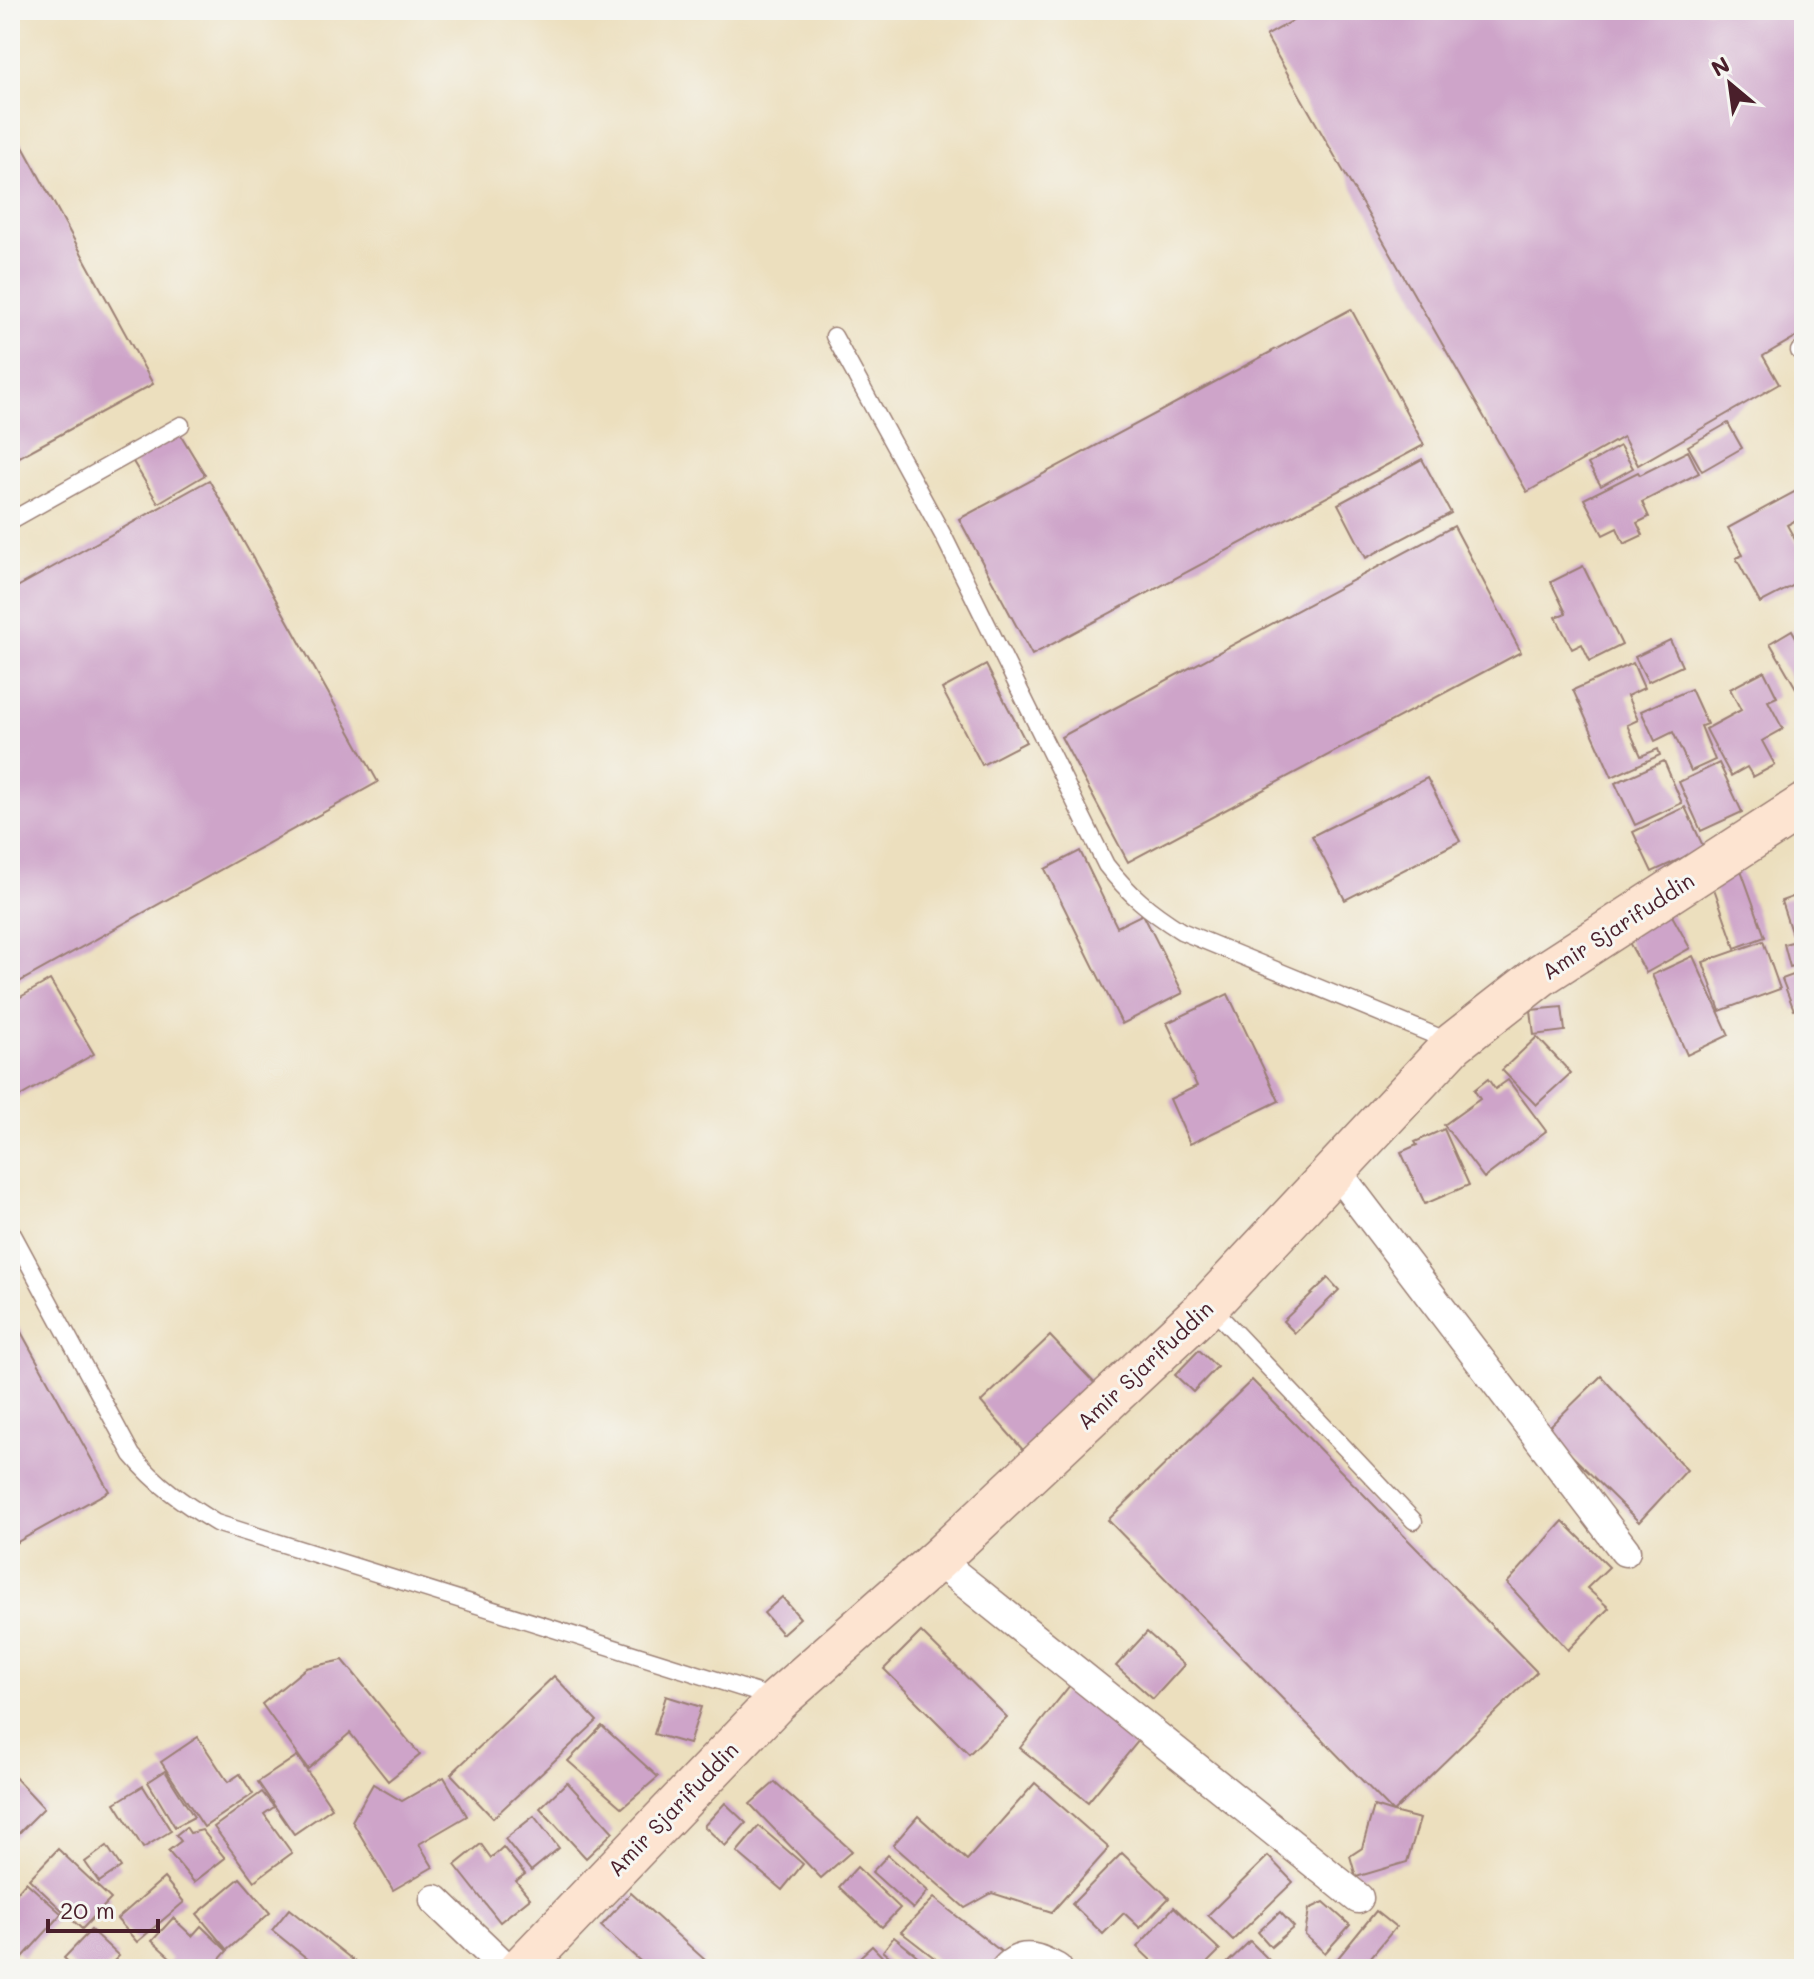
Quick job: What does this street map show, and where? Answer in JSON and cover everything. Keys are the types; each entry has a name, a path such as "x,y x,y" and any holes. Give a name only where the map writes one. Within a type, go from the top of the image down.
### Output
{"main road":[{"name":"Amir Sjarifuddin","path":"520,1969 778,1700 937,1560 1209,1305 1454,1043 1541,975 1804,805"}],"street":[{"path":"1335,1170 1625,1551"},
{"path":"937,1560 1358,1898"},
{"path":"435,1900 507,1969"},
{"path":"1006,1969 1014,1961 1027,1957 1057,1969"}],"lane":[{"path":"834,336 944,537 1106,865 1127,891 1148,910 1181,931 1454,1043"},
{"path":"10,521 181,425"},
{"path":"10,1229 132,1455 149,1476 174,1498 216,1523 778,1700"},
{"path":"1209,1305 1414,1521"}],"building":[{"path":"1312,10 1804,10 1804,332 1763,356 1779,384 1638,465 1623,437 1527,492 1266,36"},
{"path":"10,123 153,384 10,462"},
{"path":"1351,309 1424,445 1032,655 959,519"},
{"path":"1728,423 1742,448 1702,471 1688,446"},
{"path":"179,432 205,475 158,503 132,460"},
{"path":"1620,446 1633,468 1601,486 1588,464"},
{"path":"1688,451 1699,473 1642,502 1649,517 1637,523 1643,535 1624,544 1617,528 1603,535 1584,499"},
{"path":"1422,459 1451,513 1366,558 1338,504"},
{"path":"209,480 378,782 10,987 10,591"},
{"path":"1796,491 1804,506 1804,516 1787,525 1804,556 1798,562 1804,580 1760,603 1736,558 1743,555 1728,528"},
{"path":"1454,526 1521,652 1128,862 1061,737"},
{"path":"1583,566 1622,645 1590,661 1582,644 1572,649 1556,617 1566,613 1551,582"},
{"path":"1792,630 1801,646 1804,645 1804,702 1770,643"},
{"path":"1670,640 1682,666 1648,682 1635,657"},
{"path":"1633,663 1644,688 1627,696 1638,720 1627,725 1641,756 1658,749 1660,755 1612,777 1573,690"},
{"path":"986,665 1026,742 982,765 942,689"},
{"path":"1764,671 1777,697 1768,701 1783,729 1762,741 1775,765 1753,777 1747,767 1731,776 1706,729 1741,710 1730,689"},
{"path":"1691,689 1707,724 1701,726 1715,760 1691,771 1673,732 1655,741 1641,711"},
{"path":"1664,761 1682,803 1635,825 1615,783"},
{"path":"1719,763 1742,812 1701,831 1679,782"},
{"path":"1427,778 1460,841 1345,900 1312,836"},
{"path":"1685,807 1704,848 1652,872 1633,832"},
{"path":"1080,851 1117,927 1143,914 1183,993 1122,1024 1045,869"},
{"path":"1741,870 1765,937 1735,948 1711,880"},
{"path":"1804,893 1804,931 1792,935 1781,901"},
{"path":"1670,912 1690,948 1646,973 1626,937"},
{"path":"1804,939 1804,963 1790,967 1784,944"},
{"path":"1763,941 1780,989 1720,1011 1703,962"},
{"path":"1693,956 1729,1035 1687,1055 1652,975"},
{"path":"1804,971 1804,1006 1794,1010 1782,979"},
{"path":"50,980 94,1054 17,1098 10,1086 10,1003"},
{"path":"1228,994 1279,1101 1190,1144 1170,1099 1197,1086 1167,1023"},
{"path":"1562,1007 1565,1031 1534,1035 1531,1010"},
{"path":"1537,1037 1571,1073 1536,1105 1502,1070"},
{"path":"1488,1079 1495,1089 1508,1080 1546,1131 1484,1178 1444,1125 1480,1099 1474,1090"},
{"path":"1444,1129 1469,1185 1425,1204 1401,1152"},
{"path":"1328,1278 1339,1290 1295,1333 1283,1321"},
{"path":"10,1312 109,1491 10,1546"},
{"path":"1050,1336 1100,1389 1023,1450 981,1402"},
{"path":"1199,1350 1217,1367 1193,1392 1175,1375"},
{"path":"1601,1376 1687,1470 1639,1522 1546,1430"},
{"path":"1252,1380 1537,1672 1393,1812 1108,1520"},
{"path":"1563,1521 1609,1567 1587,1588 1609,1608 1568,1650 1507,1583"},
{"path":"782,1597 800,1618 782,1634 764,1613"},
{"path":"921,1632 1007,1717 969,1754 884,1669"},
{"path":"1147,1632 1184,1665 1153,1699 1116,1666"},
{"path":"343,1660 420,1755 388,1781 350,1733 308,1769 262,1704 306,1668"},
{"path":"554,1676 597,1721 493,1818 451,1774"},
{"path":"1071,1684 1140,1739 1088,1802 1020,1748"},
{"path":"666,1696 701,1707 689,1744 654,1734"},
{"path":"602,1726 658,1777 622,1808 568,1761"},
{"path":"198,1737 228,1782 240,1774 253,1794 204,1827 161,1762"},
{"path":"297,1756 332,1808 294,1834 258,1782"},
{"path":"165,1771 194,1817 175,1827 148,1782"},
{"path":"10,1772 44,1808 10,1842"},
{"path":"444,1777 467,1816 419,1844 433,1867 393,1890 352,1821 373,1784 402,1801"},
{"path":"567,1782 613,1832 586,1858 540,1808"},
{"path":"775,1782 852,1851 821,1878 750,1804"},
{"path":"1035,1783 1109,1848 1052,1912 992,1893 965,1908 893,1845 918,1816 967,1860"},
{"path":"143,1786 171,1831 143,1848 115,1803"},
{"path":"262,1792 274,1807 264,1814 292,1853 254,1881 214,1827"},
{"path":"725,1803 746,1823 725,1846 704,1826"},
{"path":"1374,1806 1420,1819 1407,1862 1356,1877 1350,1856 1362,1848"},
{"path":"534,1816 559,1848 531,1871 505,1839"},
{"path":"759,1826 803,1864 782,1890 737,1852"},
{"path":"186,1827 190,1833 202,1830 225,1858 194,1882 168,1851 181,1841 176,1835"},
{"path":"481,1844 491,1858 503,1847 525,1874 516,1881 530,1898 500,1922 455,1865"},
{"path":"107,1846 121,1867 99,1882 85,1862"},
{"path":"58,1849 111,1899 82,1929 29,1879"},
{"path":"1122,1853 1169,1898 1140,1928 1124,1913 1103,1934 1072,1904"},
{"path":"888,1855 928,1891 913,1909 872,1872"},
{"path":"1268,1856 1293,1882 1233,1940 1208,1915"},
{"path":"857,1867 900,1908 882,1927 839,1887"},
{"path":"164,1878 184,1902 137,1942 117,1919"},
{"path":"240,1878 270,1913 227,1950 197,1914"},
{"path":"26,1882 62,1914 23,1957 13,1948 10,1951 10,1900"},
{"path":"631,1893 705,1960 697,1969 649,1969 601,1926"},
{"path":"934,1898 1003,1953 992,1969 930,1969 937,1960 901,1932"},
{"path":"1324,1902 1350,1925 1325,1953 1305,1935 1309,1909"},
{"path":"1174,1907 1220,1950 1201,1969 1160,1969 1137,1947"},
{"path":"289,1909 364,1969 320,1969 272,1930"},
{"path":"1376,1911 1396,1927 1361,1969 1329,1969"},
{"path":"1280,1912 1294,1927 1271,1947 1258,1932"},
{"path":"173,1918 192,1936 201,1926 227,1951 211,1969 164,1969 172,1959 152,1941"},
{"path":"91,1930 119,1956 106,1969 76,1969 64,1958"},
{"path":"894,1937 925,1962 918,1969 905,1969 883,1951"},
{"path":"1250,1941 1270,1961 1261,1969 1221,1969"},
{"path":"872,1946 894,1969 847,1969"}]}
